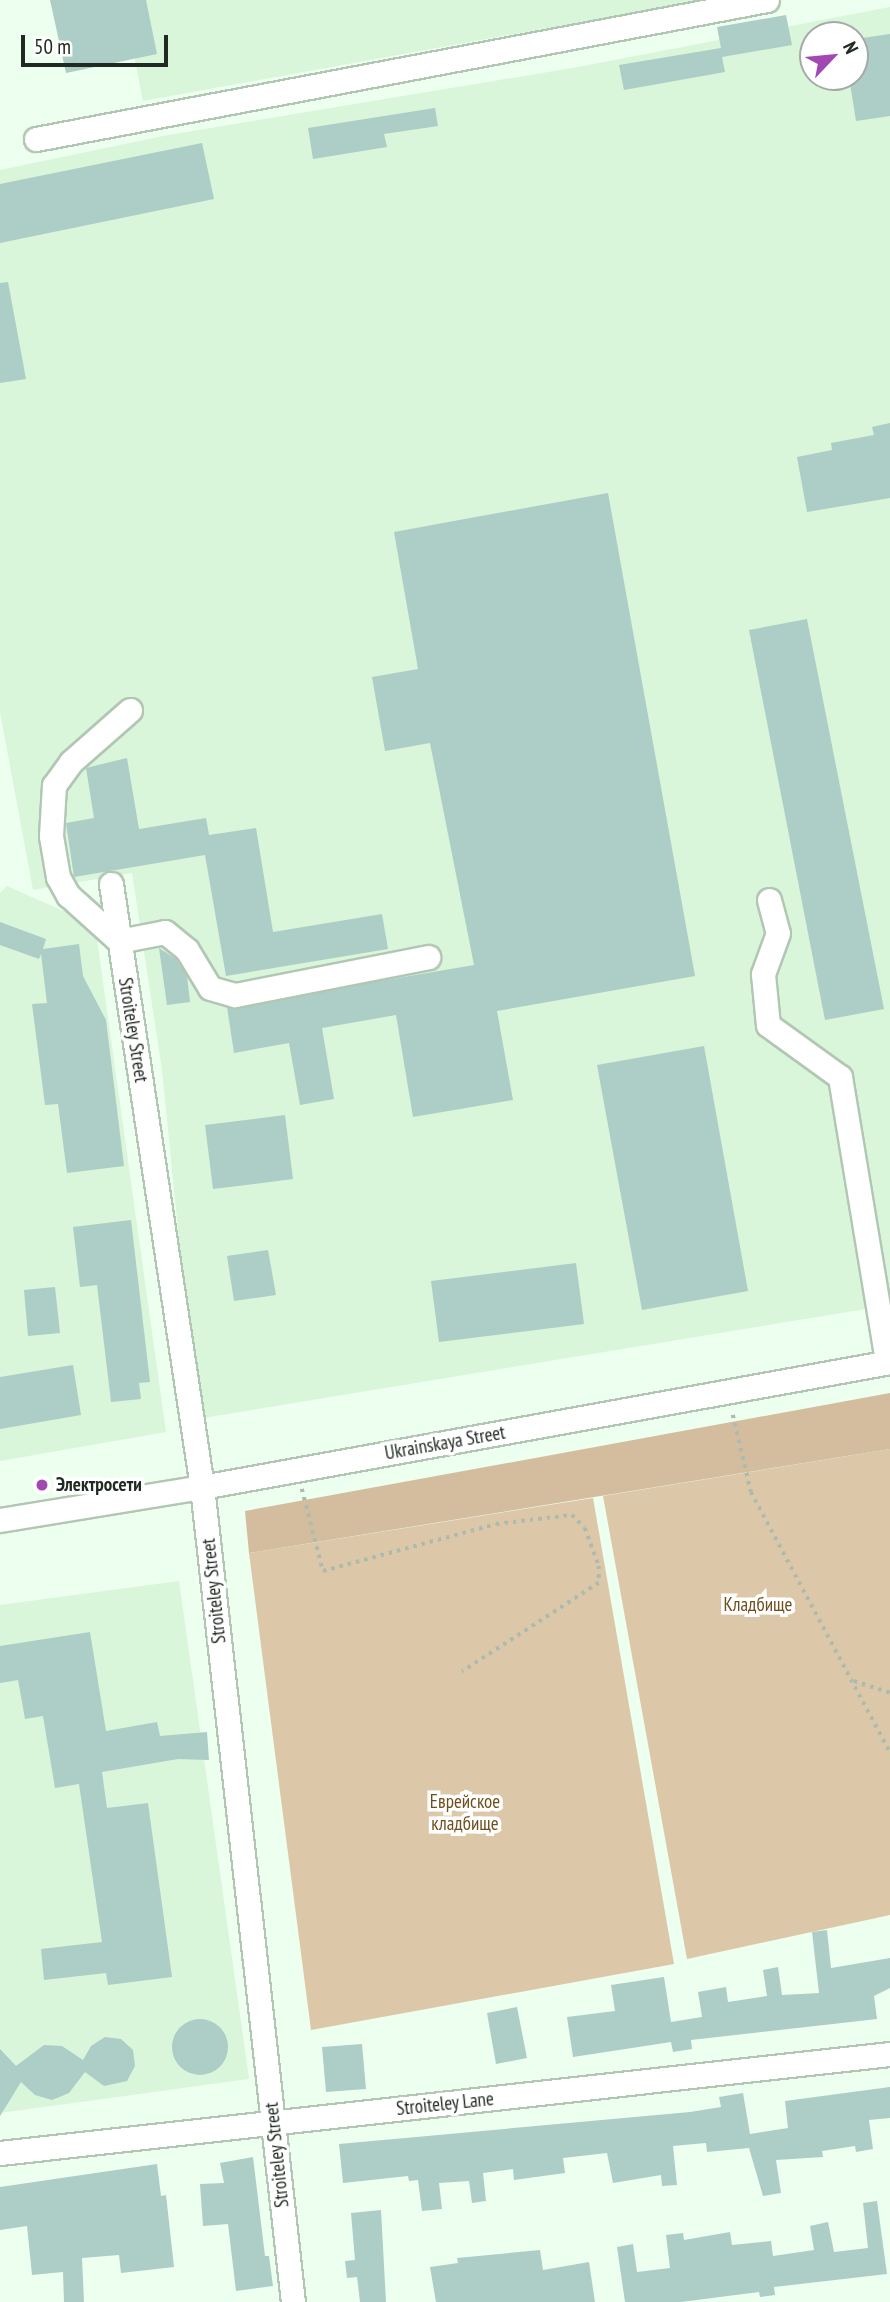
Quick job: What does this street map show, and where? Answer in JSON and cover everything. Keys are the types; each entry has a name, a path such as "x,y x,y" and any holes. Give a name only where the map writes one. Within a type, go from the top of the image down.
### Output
{"street":[{"path":"36,139 767,0"},
{"path":"130,710 71,762 54,785 51,836 58,877 68,895 119,941 165,932 187,950 210,988 235,995 428,957"},
{"name":"Stroiteley Street","path":"111,884 202,1488 293,2302"},
{"path":"769,900 778,933 763,974 768,1025 840,1077 888,1362"},
{"name":"Ukrainskaya Street","path":"0,1520 202,1488 888,1362"},
{"name":"Stroiteley Lane","path":"0,2153 890,2054"}],"path":[{"path":"733,1415 751,1492 890,1752"},
{"path":"298,1470 323,1571 496,1524 572,1515 585,1528 599,1566 599,1583 462,1672"},
{"path":"852,1680 890,1693"}],"shaded area":[{"path":"123,0 703,0 143,101"},
{"path":"890,7 890,1305 197,1419 162,1070 132,873 33,890 0,712 0,170 163,136 578,67 799,24 799,91 869,91 869,21 817,21"},
{"path":"7,886 95,925 166,1432 0,1461 0,893"},
{"path":"890,1393 890,1449 249,1553 245,1511"},
{"path":"179,1581 249,2079 0,2113 0,1605"}],"green space":[{"name":"Кладбище","path":"890,1449 890,1915 687,1959 603,1496"},
{"name":"Еврейское кладбище","path":"593,1498 674,1964 311,2030 249,1553"}],"building":[{"path":"50,0 146,0 157,54 66,73"},
{"path":"786,15 792,45 722,57 725,72 624,90 619,65 721,48 717,27"},
{"path":"890,34 890,116 856,121 851,91 869,91 869,37"},
{"path":"435,108 438,126 384,134 387,147 313,159 308,128"},
{"path":"202,143 214,199 0,243 0,184"},
{"path":"8,282 26,379 0,383 0,283"},
{"path":"890,423 890,498 807,512 797,457 832,450 831,443 874,435 872,427"},
{"path":"608,493 695,976 497,1011 513,1100 413,1117 396,1015 322,1028 334,1099 300,1105 289,1043 234,1053 227,1007 474,965 430,743 385,751 372,677 418,669 394,532"},
{"path":"807,619 884,1009 825,1020 749,630"},
{"path":"127,758 139,829 206,818 209,835 256,828 273,932 382,914 388,949 226,976 205,855 74,877 66,823 94,818 86,768"},
{"path":"0,922 46,939 43,949 79,944 83,976 106,1020 124,1166 67,1173 58,1104 45,1105 32,1004 47,1003 41,954 39,959 0,945"},
{"path":"159,948 176,959 187,976 190,1002 167,1005"},
{"path":"704,1046 748,1291 642,1310 597,1065"},
{"path":"285,1115 293,1179 213,1189 205,1125"},
{"path":"131,1220 150,1382 139,1383 141,1399 111,1402 97,1285 80,1287 73,1227"},
{"path":"268,1250 276,1295 234,1301 227,1256"},
{"path":"576,1263 584,1324 439,1342 431,1281"},
{"path":"55,1287 60,1333 28,1336 24,1290"},
{"path":"73,1365 81,1415 0,1429 0,1377"},
{"path":"90,1632 106,1731 157,1722 160,1736 207,1732 209,1760 178,1759 102,1772 107,1808 148,1803 172,1977 108,1985 106,1973 44,1980 41,1949 102,1942 79,1784 55,1788 43,1716 25,1719 18,1680 0,1683 0,1646"},
{"path":"827,1930 831,1968 890,1958 890,1988 874,1996 877,2019 691,2040 692,2049 673,2052 671,2042 573,2057 567,2017 615,2011 611,1985 664,1977 671,2022 702,2017 698,1992 726,1987 728,2002 767,1996 763,1970 778,1967 782,1995 819,1993 812,1932"},
{"path":"517,2007 527,2058 496,2064 487,2013"},
{"path":"200,2019 211,2021 220,2027 226,2036 226,2058 220,2067 211,2073 200,2075 189,2073 180,2067 174,2058 172,2047 174,2036 180,2027 189,2021"},
{"path":"105,2037 121,2039 133,2050 135,2066 127,2081 104,2086 85,2072 69,2093 52,2100 35,2095 21,2082 0,2116 0,2049 16,2066 44,2045 62,2046 83,2060 91,2046"},
{"path":"362,2044 366,2089 326,2092 322,2047"},
{"path":"890,2087 890,2118 869,2120 873,2149 856,2152 855,2146 822,2151 823,2157 776,2160 781,2193 763,2196 749,2148 707,2152 706,2143 673,2146 677,2185 662,2186 661,2175 613,2183 607,2153 563,2158 565,2173 514,2180 513,2169 483,2173 486,2201 472,2203 469,2181 439,2183 442,2209 422,2211 418,2180 409,2181 408,2176 343,2183 339,2144 690,2112 721,2107 719,2097 743,2093 750,2134 788,2128 785,2101"},
{"path":"253,2157 265,2256 269,2256 273,2286 236,2291 228,2224 203,2226 200,2184 224,2183 220,2163"},
{"path":"157,2164 161,2196 166,2195 174,2267 121,2273 119,2255 82,2258 84,2302 64,2302 63,2272 32,2275 27,2226 0,2230 0,2187"},
{"path":"877,2201 887,2274 774,2287 775,2295 760,2297 759,2292 681,2302 625,2302 617,2247 633,2244 637,2272 670,2268 666,2235 683,2233 684,2240 730,2232 732,2245 771,2241 773,2256 814,2250 810,2226 828,2222 834,2252 868,2248 863,2203"},
{"path":"381,2210 386,2302 360,2302 357,2277 347,2278 345,2261 355,2260 351,2213"},
{"path":"540,2250 543,2270 589,2262 595,2302 436,2302 430,2267 458,2263 457,2258"}],"place":[{"name":"Электросети","path":"42,1485"}]}
